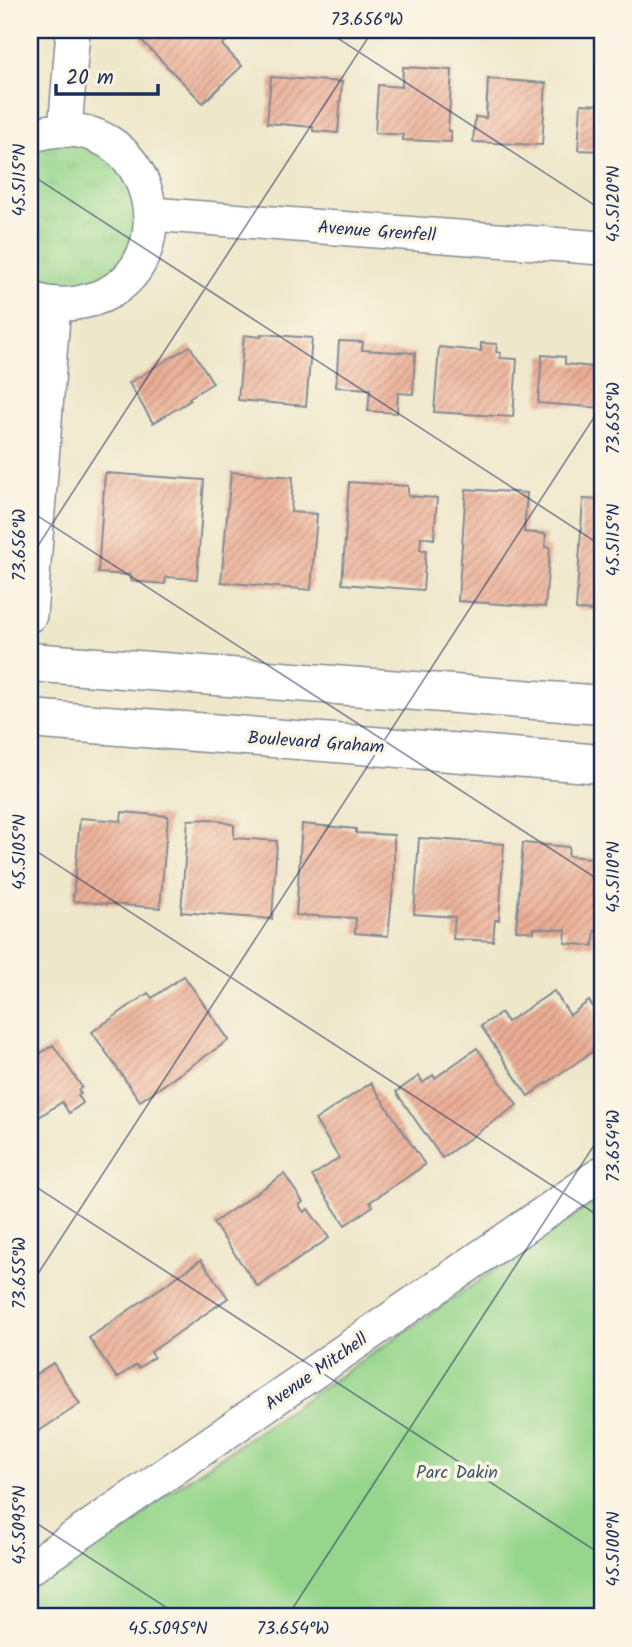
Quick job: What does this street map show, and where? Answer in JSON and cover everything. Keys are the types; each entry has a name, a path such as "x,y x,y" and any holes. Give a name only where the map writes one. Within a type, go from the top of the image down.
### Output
{"street":[{"path":"65,130 73,30"},
{"path":"30,136 46,131 65,130 85,132 105,140 125,155 140,174 148,195 151,214 150,234 144,251 135,268 122,283 92,300 69,305 42,301 30,615"},
{"name":"Avenue Grenfell","path":"151,214 602,248"},
{"path":"30,662 602,705"},
{"name":"Boulevard Graham","path":"30,719 602,764"},
{"name":"Avenue Mitchell","path":"30,1568 602,1173"}],"green space":[{"path":"85,132 148,195 122,283 30,298 30,136"},
{"name":"Parc Dakin","path":"602,1197 602,1617 30,1617 30,1587"}],"building":[{"path":"150,30 228,30 233,35 222,45 242,66 203,103 140,39"},
{"path":"403,67 452,70 448,131 451,131 451,142 403,140 403,135 375,133 378,85 402,87"},
{"path":"271,77 342,82 338,133 313,131 313,127 267,123"},
{"path":"488,79 546,83 542,145 473,142 475,117 486,118"},
{"path":"581,104 602,105 602,151 578,150"},
{"path":"261,334 312,338 306,406 238,400 244,335 261,337"},
{"path":"339,341 363,342 362,350 415,353 413,394 398,393 397,413 368,411 370,389 336,387"},
{"path":"481,343 497,344 496,352 501,353 500,358 517,359 513,417 434,412 439,347 481,351"},
{"path":"190,346 213,383 153,423 129,383"},
{"path":"542,355 565,357 565,364 602,368 602,408 538,403"},
{"path":"231,472 293,477 291,512 317,514 311,590 221,582"},
{"path":"105,473 204,480 197,579 166,577 165,584 131,581 131,575 98,573"},
{"path":"349,482 408,486 408,496 437,498 434,539 421,537 420,550 426,550 423,590 342,584"},
{"path":"466,489 527,493 524,532 546,534 545,547 550,547 545,607 458,601"},
{"path":"583,499 602,500 602,611 576,610"},
{"path":"122,812 168,816 160,908 73,901 80,818 121,821"},
{"path":"212,819 234,825 234,838 277,841 272,919 181,912 188,820"},
{"path":"302,824 356,829 356,833 394,835 394,878 388,936 355,933 356,918 296,915"},
{"path":"419,838 504,844 499,920 495,920 493,941 453,939 455,917 414,914"},
{"path":"523,843 569,847 568,856 602,859 602,932 595,931 593,946 565,943 566,930 516,930"},
{"path":"184,976 229,1040 140,1101 92,1032 148,993 152,998"},
{"path":"554,991 570,1015 589,1001 602,1021 602,1045 528,1096 481,1026 501,1013 507,1022"},
{"path":"53,1045 82,1087 78,1090 81,1094 78,1095 83,1103 69,1113 62,1102 30,1123 30,1066 35,1062 32,1059"},
{"path":"477,1048 517,1105 442,1158 396,1092 419,1076 423,1083 433,1075 435,1078"},
{"path":"371,1083 425,1165 370,1202 373,1206 345,1225 312,1176 339,1158 315,1120"},
{"path":"284,1174 303,1202 299,1205 304,1212 308,1209 329,1238 258,1287 213,1223"},
{"path":"201,1260 228,1298 151,1352 154,1357 139,1368 136,1365 117,1378 89,1338"},
{"path":"53,1363 80,1404 30,1437 30,1378"}]}
